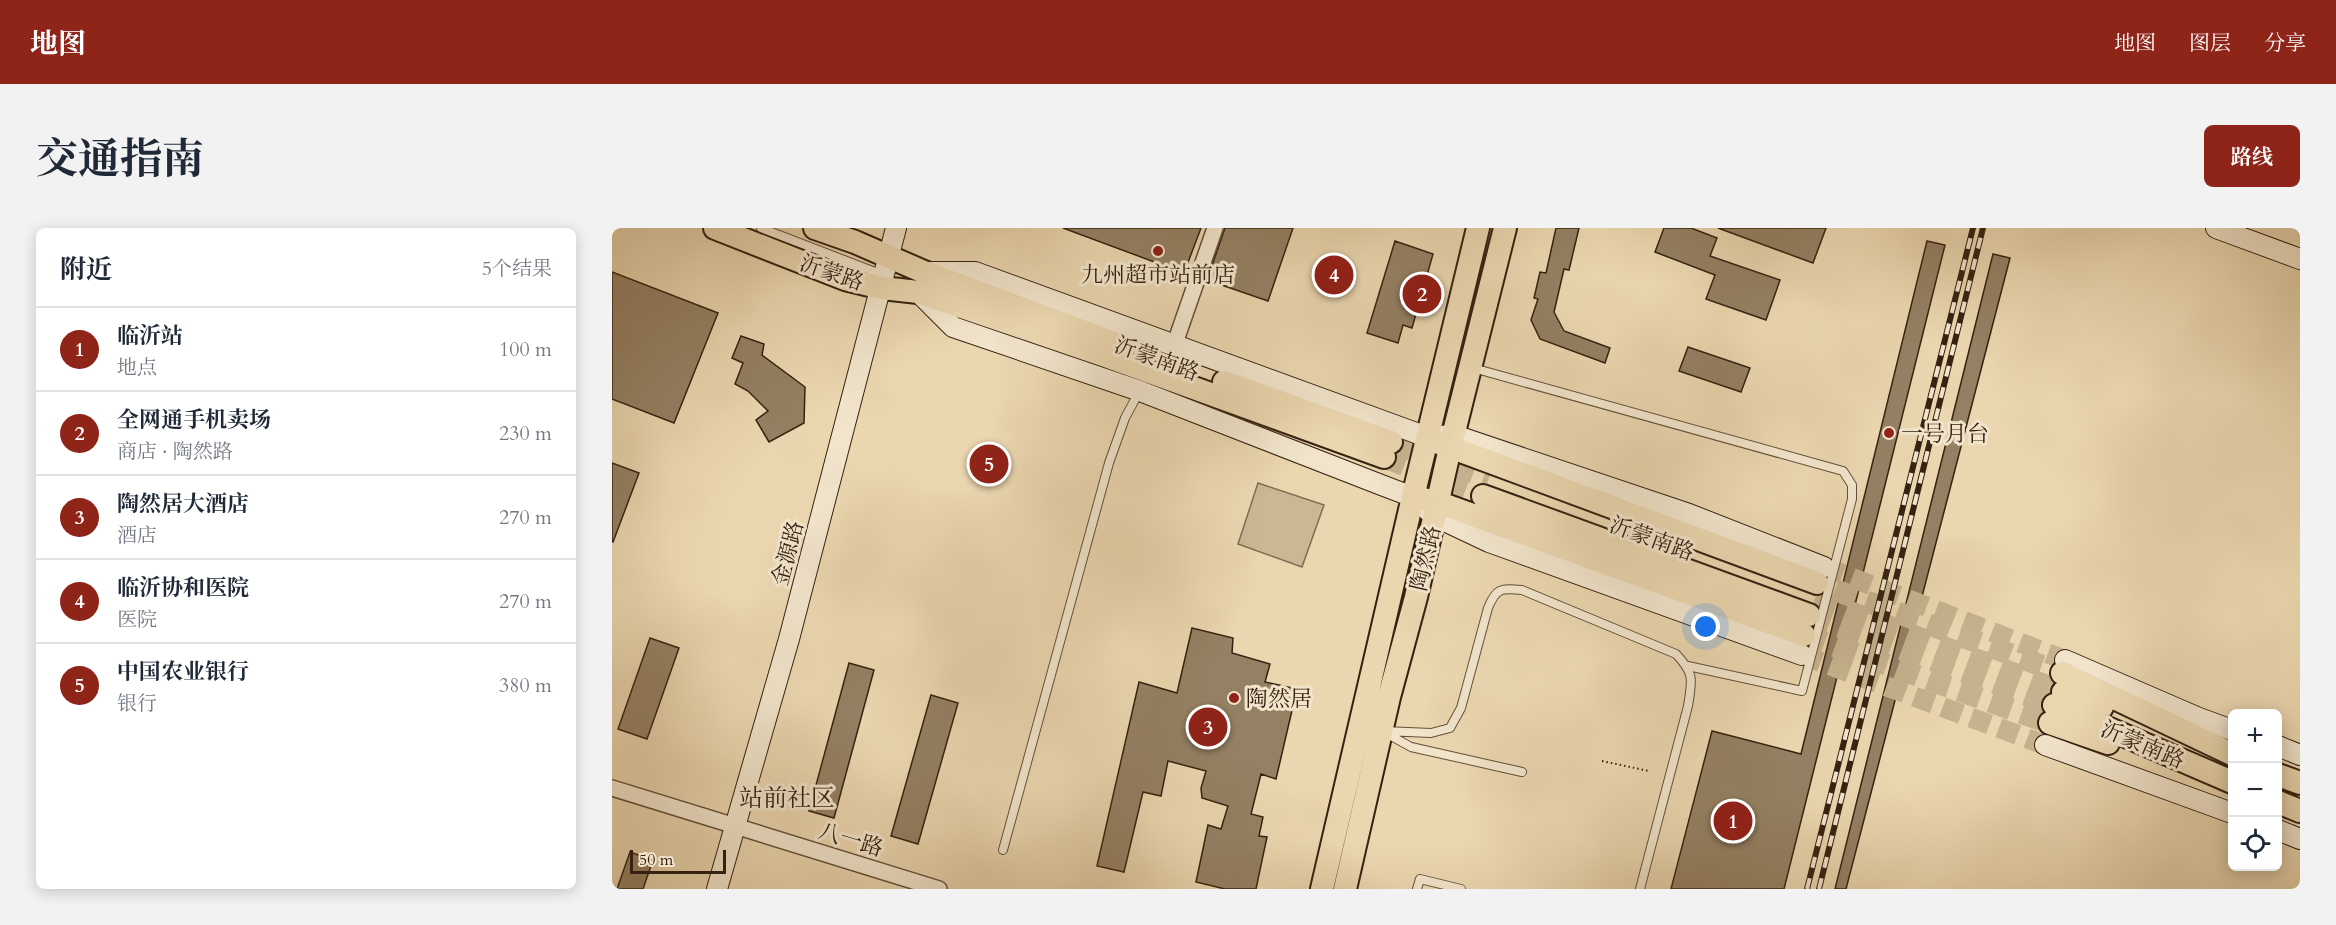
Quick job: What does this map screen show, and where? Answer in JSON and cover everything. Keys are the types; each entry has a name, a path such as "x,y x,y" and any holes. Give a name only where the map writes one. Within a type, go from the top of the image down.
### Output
{"main road":[{"name":"沂蒙路","path":"715,228 845,279 885,274 921,282"},
{"name":"沂蒙路","path":"815,228 855,242 885,274 921,282"},
{"name":"陶然路","path":"1322,889 1478,228"},
{"name":"陶然路","path":"1345,889 1505,228"},
{"name":"沂蒙南路","path":"921,282 1108,341 1388,449"},
{"path":"1427,437 1452,442 1812,609"},
{"name":"沂蒙南路","path":"1486,487 1812,609"},
{"path":"1413,497 1436,509 1812,609"},
{"name":"沂蒙南路","path":"2059,690 2228,754"},
{"name":"沂蒙南路","path":"2059,690 2228,782"},
{"path":"2282,777 2300,783"},
{"path":"2282,804 2300,811"}],"street":[{"name":"金源路","path":"717,889 789,639 896,228"},
{"path":"1174,346 1215,228"},
{"path":"2216,228 2300,259"},
{"path":"1413,497 1140,391 953,327 921,282 975,272 1427,437"},
{"path":"2059,690 2199,718 2228,729"},
{"path":"2045,745 2228,812"},
{"path":"2282,748 2300,755"},
{"name":"八一路","path":"612,788 939,889"},
{"path":"2282,832 2300,839"}],"lane":[{"path":"761,228 885,274"},
{"path":"1472,367 1843,471 1852,485 1852,499 1802,691 1688,666"},
{"path":"1003,849 1109,463 1125,418 1140,391"},
{"path":"1383,731 1431,733 1450,728 1461,708 1488,608 1494,594 1504,589 1522,590 1676,654 1688,666 1693,678 1688,706 1640,889"},
{"path":"1383,731 1411,747 1522,772"},
{"path":"1417,889 1420,879 1461,889"}],"path":[{"path":"1602,761 1649,771"}],"shaded area":[{"path":"1258,483 1324,505 1302,567 1238,544"}],"building":[{"name":"九州超市站前店","path":"1063,228 1201,228 1184,273"},
{"path":"1225,228 1293,228 1268,301 1207,280"},
{"path":"1556,228 1579,228 1569,270 1564,269 1554,312 1564,331 1610,348 1605,363 1540,339 1531,320 1538,299 1534,298 1540,272 1546,273"},
{"path":"1664,228 1691,228 1717,238 1710,256 1780,280 1766,320 1706,299 1715,275 1655,252"},
{"path":"1718,228 1826,228 1813,263"},
{"path":"1395,241 1433,254 1412,328 1403,325 1398,343 1367,333"},
{"path":"1927,241 1945,245 1784,889 1671,889 1712,731 1801,754"},
{"path":"1993,254 2010,258 1846,889 1835,889"},
{"path":"612,272 718,313 674,423 612,399"},
{"path":"741,336 764,344 762,355 805,387 804,423 769,442 756,420 768,411 748,391 735,384 743,363 732,358"},
{"path":"1688,347 1750,368 1741,392 1679,371"},
{"path":"612,463 639,473 613,542 612,542"},
{"path":"1192,628 1233,638 1232,653 1270,664 1265,682 1297,689 1276,779 1261,774 1251,814 1263,817 1259,836 1267,837 1256,889 1225,889 1196,882 1208,825 1221,829 1228,806 1202,798 1201,788 1206,771 1168,761 1161,796 1143,792 1124,872 1097,866 1139,682 1177,693"},
{"path":"650,638 679,648 647,739 618,729"},
{"path":"849,663 874,670 834,818 809,811"},
{"path":"931,695 958,703 918,844 891,836"},
{"path":"630,852 653,860 643,889 617,889"}],"tunnel":[{"path":"1391,442 1489,478"},
{"path":"1384,457 1483,496"},
{"path":"1824,567 2065,660"},
{"path":"1835,590 2062,673"},
{"path":"1815,599 2063,692"},
{"path":"1809,615 2054,705"},
{"path":"1804,635 2050,723"},
{"path":"1802,655 2045,745"}],"railway":[{"path":"1807,889 1973,228"},
{"path":"1819,889 1983,228"}],"place":[{"name":"九州超市站前店","path":"1158,251"},
{"name":"临沂协和医院","path":"1334,275"},
{"name":"全网通手机卖场","path":"1422,294"},
{"name":"一号月台","path":"1889,433"},
{"name":"中国农业银行","path":"989,464"},
{"name":"陶然居","path":"1234,698"},
{"name":"陶然居大酒店","path":"1208,727"},
{"name":"临沂站","path":"1733,821"}],"district":[{"name":"站前社区","path":"787,798"}]}
